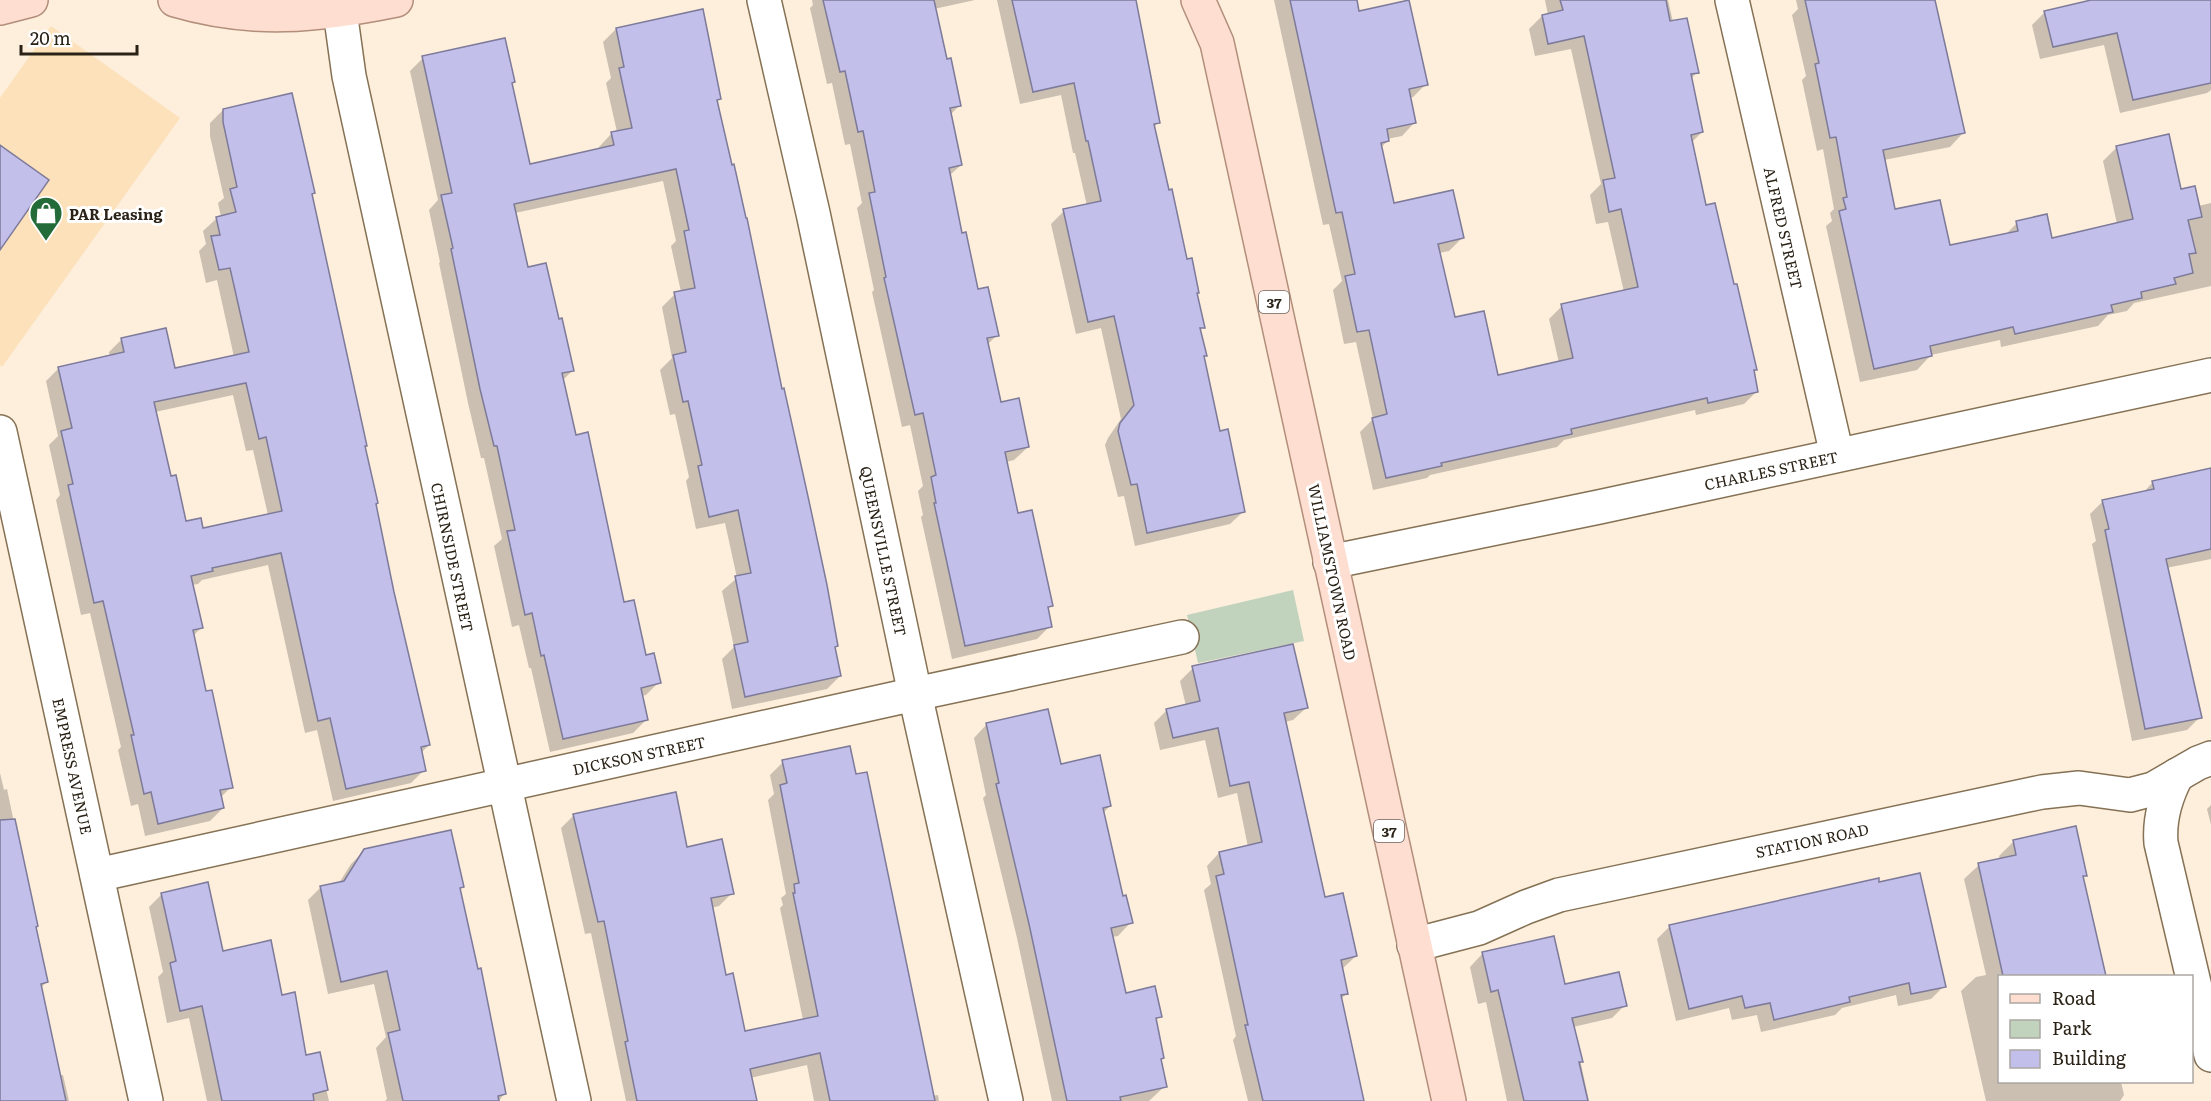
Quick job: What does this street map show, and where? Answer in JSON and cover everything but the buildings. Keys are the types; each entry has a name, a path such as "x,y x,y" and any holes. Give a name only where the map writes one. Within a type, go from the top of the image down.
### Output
{"main road":[{"path":"0,8 31,0"},
{"path":"175,0 220,10 288,16 340,11 396,0"},
{"name":"WILLIAMSTOWN ROAD","path":"1198,0 1217,43 1449,1101"},
{"name":"WILLIAMSTOWN ROAD","path":"1217,43 1222,0"}],"street":[{"name":"QUEENSVILLE STREET","path":"764,0 1006,1101"},
{"name":"ALFRED STREET","path":"1732,0 1838,455"},
{"name":"CHIRNSIDE STREET","path":"340,11 349,76 573,1101"},
{"name":"CHARLES STREET","path":"1330,561 1599,507 2211,375"},
{"name":"EMPRESS AVENUE","path":"0,432 146,1101"},
{"name":"DICKSON STREET","path":"97,875 1182,637"},
{"name":"STATION ROAD","path":"1414,945 1479,928 1553,897 2042,792 2079,788 2130,795 2145,792 2211,758"},
{"path":"2177,775 2170,789 2161,837 2192,975"},
{"path":"2114,794 2138,814 2165,860"},
{"path":"2193,979 2211,1055"}],"shaded area":[{"name":"PAR Leasing","path":"51,26 180,118 2,367 0,365 0,98"}],"green space":[{"path":"1293,590 1304,641 1198,663 1187,615"}],"place":[{"name":"PAR Leasing","path":"46,242"}]}
